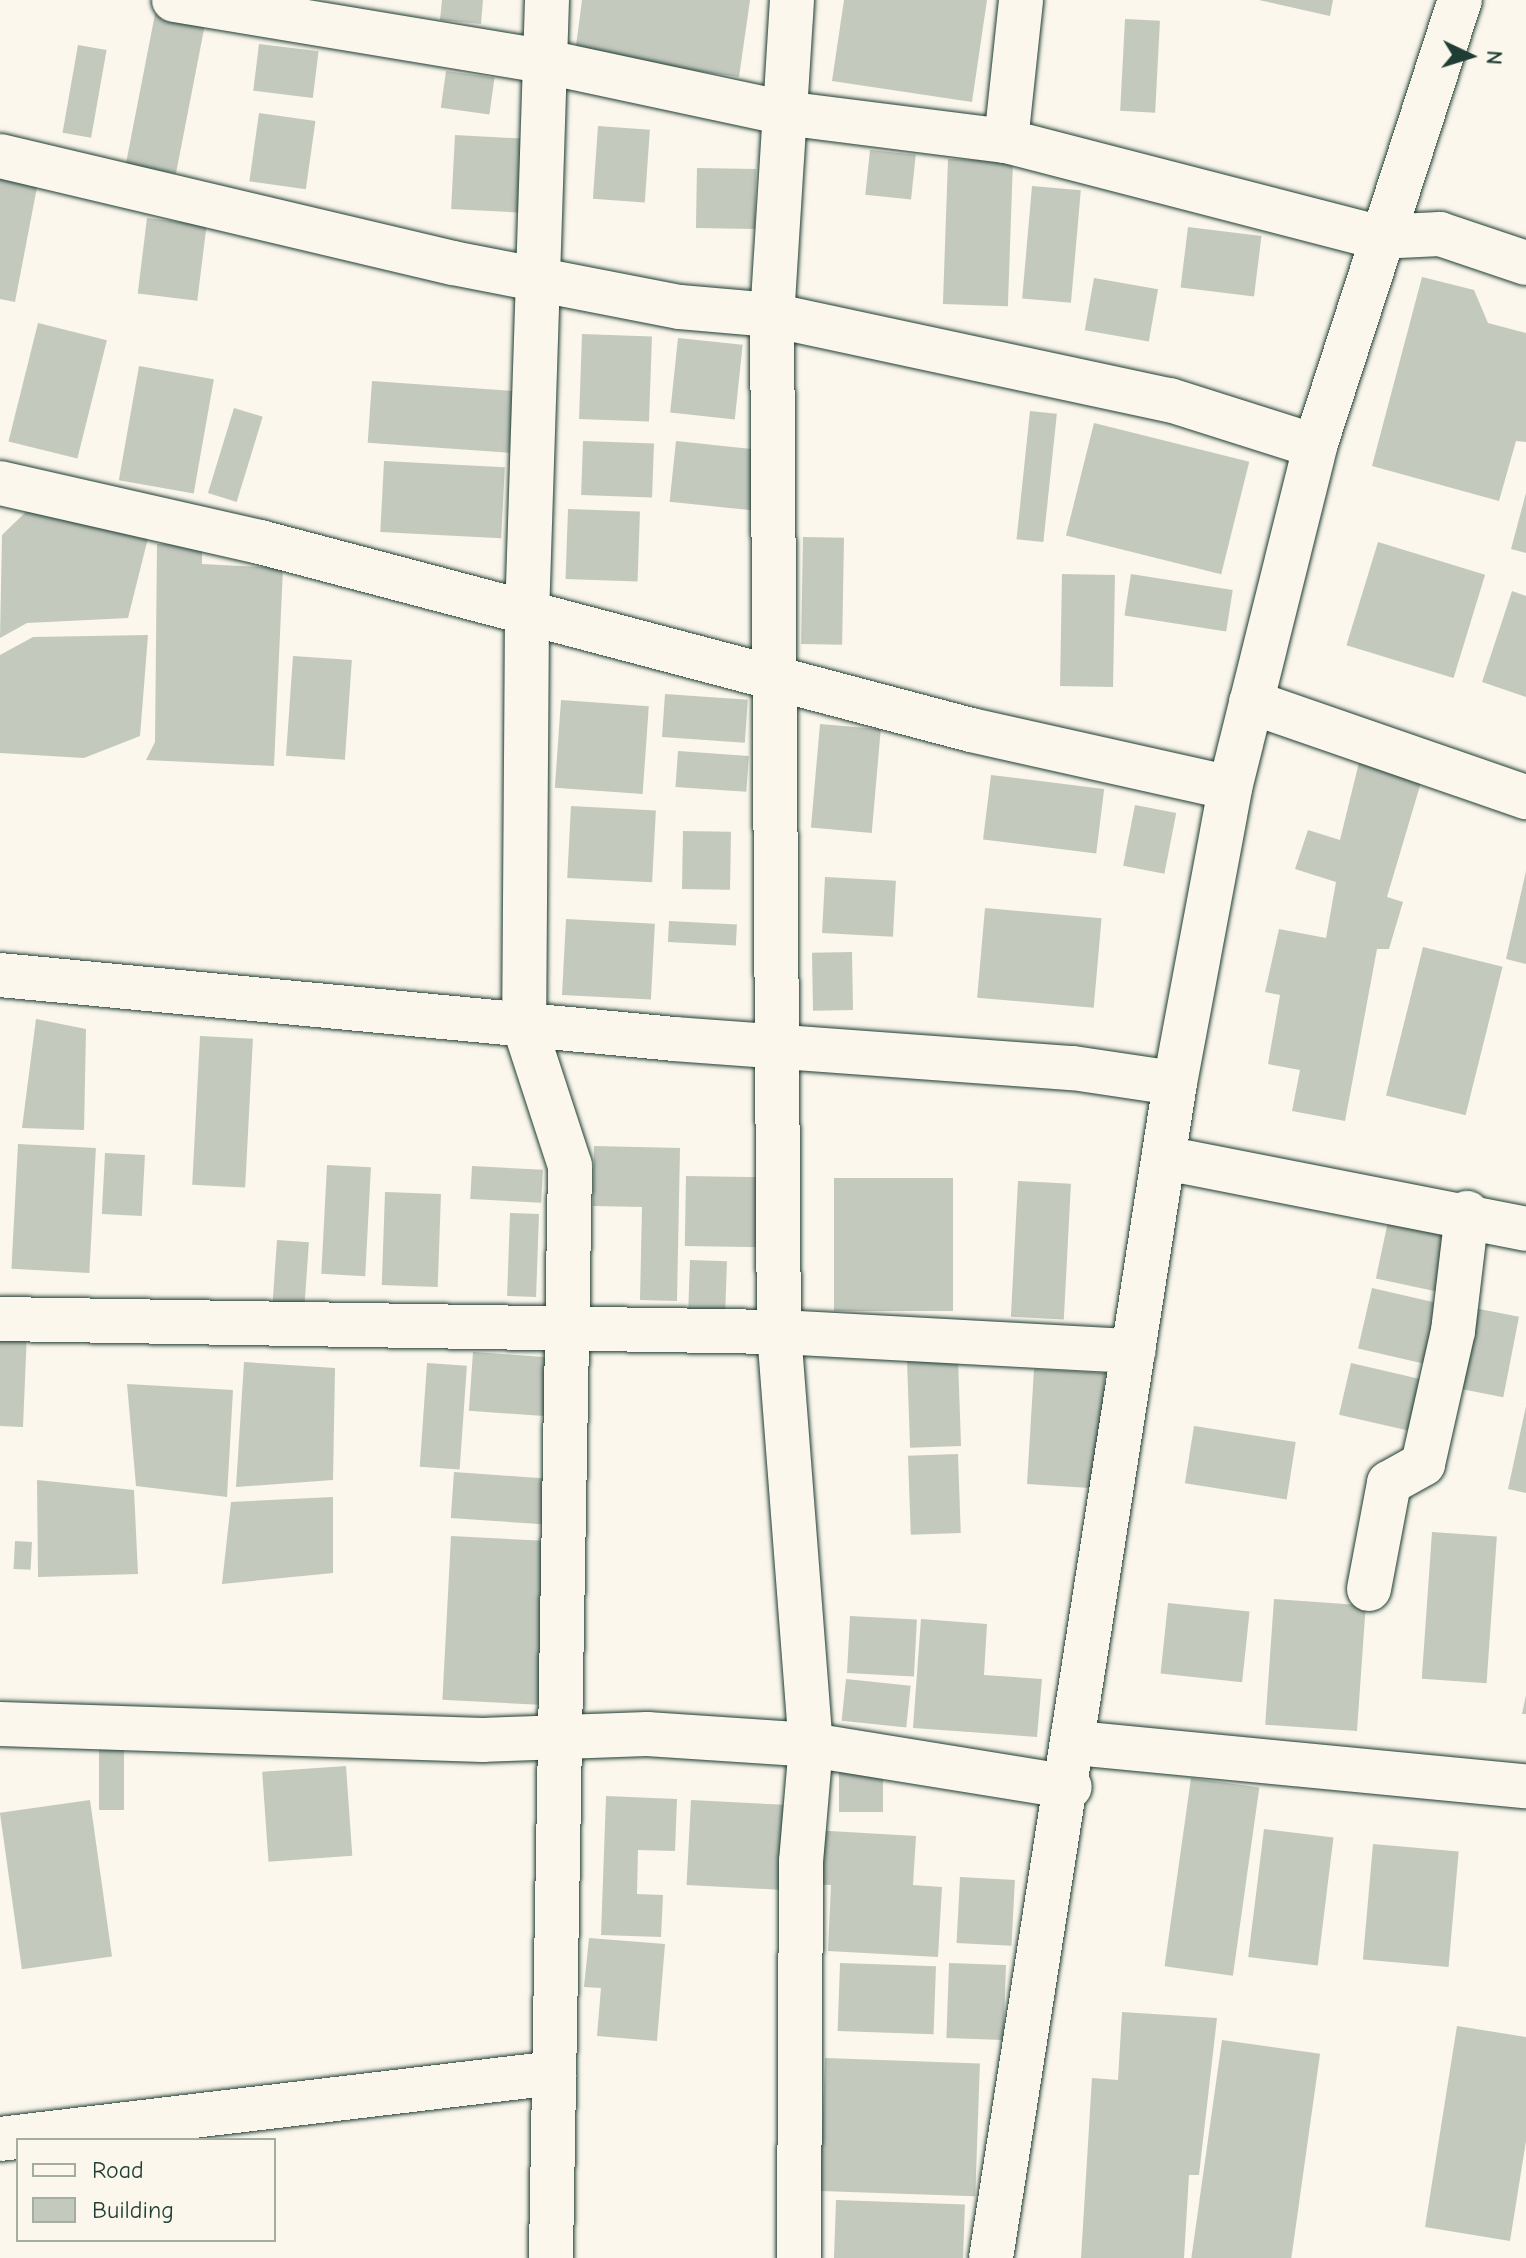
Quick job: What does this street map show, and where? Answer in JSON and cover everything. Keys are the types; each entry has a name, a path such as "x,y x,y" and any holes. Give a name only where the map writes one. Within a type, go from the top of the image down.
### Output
{"street":[{"path":"174,0 547,62 784,113 1006,141 1378,237 1440,234 1526,263"},
{"path":"547,0 542,281 527,615 524,1025 570,1166 571,1330 551,2258"},
{"path":"792,0 772,315 779,1332 811,1745 801,1861 799,2258"},
{"path":"1006,141 1021,0"},
{"path":"991,2258 1070,1787 1175,1083 1230,788 1315,446 1378,237 1460,0"},
{"path":"0,156 542,281 680,307 772,315 1170,400 1315,446"},
{"path":"0,483 260,542 527,615 775,674 971,730 1230,788"},
{"path":"1251,702 1526,797"},
{"path":"0,975 524,1025 775,1042 1175,1083"},
{"path":"1165,1158 1467,1213 1526,1229"},
{"path":"1369,1589 1389,1483 1423,1464 1453,1331 1467,1213"},
{"path":"0,1319 779,1332 1133,1351"},
{"path":"0,1724 560,1736 811,1745 1070,1787"},
{"path":"1076,1743 1526,1786"},
{"path":"0,2139 554,2073"}],"building":[{"path":"442,0 483,0 481,24 440,20"},
{"path":"582,0 750,0 739,77 575,54"},
{"path":"844,0 987,0 972,102 832,81"},
{"path":"1259,0 1333,0 1330,16"},
{"path":"156,9 206,19 176,174 126,164"},
{"path":"1125,19 1160,21 1155,113 1120,111"},
{"path":"259,44 319,51 313,98 253,91"},
{"path":"78,45 107,50 91,138 63,133"},
{"path":"446,71 495,78 489,114 441,108"},
{"path":"259,113 315,121 306,189 249,181"},
{"path":"598,126 650,130 645,202 593,199"},
{"path":"455,135 523,139 519,212 451,209"},
{"path":"870,150 916,155 911,200 865,195"},
{"path":"948,159 1013,161 1008,306 943,304"},
{"path":"697,168 756,169 755,229 696,228"},
{"path":"0,174 38,182 15,302 0,299"},
{"path":"1032,186 1081,190 1071,303 1022,299"},
{"path":"147,218 207,225 197,301 138,293"},
{"path":"1188,227 1261,236 1254,297 1181,288"},
{"path":"1422,277 1474,290 1488,323 1526,333 1526,442 1516,441 1499,501 1372,466"},
{"path":"1094,278 1158,289 1149,341 1085,330"},
{"path":"38,323 107,340 77,459 8,441"},
{"path":"582,334 652,336 649,421 579,419"},
{"path":"678,338 743,345 735,419 670,413"},
{"path":"139,366 214,379 194,493 119,480"},
{"path":"372,381 514,391 509,453 368,443"},
{"path":"234,408 263,417 237,502 208,493"},
{"path":"1030,411 1057,414 1043,542 1017,539"},
{"path":"1094,423 1249,462 1221,574 1066,536"},
{"path":"583,441 654,443 652,497 581,495"},
{"path":"676,441 759,450 752,510 670,502"},
{"path":"384,461 505,467 501,538 380,532"},
{"path":"1526,493 1526,553 1511,549"},
{"path":"31,507 150,530 128,618 27,623 0,638 2,535"},
{"path":"568,509 640,512 638,581 566,579"},
{"path":"803,537 844,538 842,645 801,644"},
{"path":"1378,542 1485,575 1454,678 1346,645"},
{"path":"157,544 202,545 202,564 283,568 274,766 146,760 155,742"},
{"path":"1062,574 1115,575 1113,687 1060,686"},
{"path":"1131,574 1233,590 1226,632 1124,615"},
{"path":"1512,591 1526,596 1526,697 1482,682"},
{"path":"148,635 140,736 84,758 0,753 0,655 33,637"},
{"path":"293,656 352,660 345,760 286,756"},
{"path":"665,694 748,700 745,743 662,737"},
{"path":"561,700 649,706 643,794 555,788"},
{"path":"820,724 881,729 872,833 811,828"},
{"path":"1363,746 1427,762 1387,897 1403,902 1389,949 1377,949 1345,1121 1292,1111 1300,1070 1268,1064 1280,995 1265,992 1279,929 1326,938 1336,882 1295,869 1308,830 1340,840"},
{"path":"678,751 749,756 746,792 675,787"},
{"path":"991,775 1104,789 1096,853 983,840"},
{"path":"1135,805 1176,813 1164,874 1123,866"},
{"path":"571,806 656,810 652,882 567,878"},
{"path":"683,831 731,832 730,890 682,889"},
{"path":"1526,871 1526,964 1506,959"},
{"path":"825,877 896,881 893,937 822,933"},
{"path":"985,908 1102,918 1094,1008 977,998"},
{"path":"566,919 655,924 651,1000 562,995"},
{"path":"669,921 737,925 736,946 668,942"},
{"path":"1423,947 1503,967 1466,1115 1386,1095"},
{"path":"852,952 853,1010 813,1011 812,953"},
{"path":"36,1019 86,1029 84,1130 22,1128"},
{"path":"200,1036 253,1039 245,1188 192,1185"},
{"path":"18,1144 96,1148 89,1273 11,1269"},
{"path":"594,1146 680,1148 677,1301 640,1300 642,1207 593,1206"},
{"path":"105,1153 145,1155 142,1216 102,1214"},
{"path":"327,1165 371,1167 365,1276 321,1274"},
{"path":"472,1166 543,1170 541,1203 470,1199"},
{"path":"686,1176 764,1177 763,1247 685,1246"},
{"path":"834,1178 953,1178 953,1311 834,1311"},
{"path":"1018,1181 1071,1184 1064,1320 1011,1317"},
{"path":"385,1192 441,1194 438,1287 382,1285"},
{"path":"1390,1212 1451,1225 1437,1291 1376,1279"},
{"path":"510,1213 539,1214 536,1297 507,1296"},
{"path":"277,1240 309,1242 304,1310 272,1308"},
{"path":"690,1260 727,1261 725,1317 688,1316"},
{"path":"1372,1288 1438,1303 1424,1364 1358,1348"},
{"path":"1464,1306 1519,1317 1503,1397 1448,1386"},
{"path":"0,1331 27,1332 23,1427 0,1426"},
{"path":"473,1352 552,1358 548,1416 469,1411"},
{"path":"958,1359 961,1446 910,1448 907,1361"},
{"path":"244,1362 335,1368 333,1480 236,1487"},
{"path":"427,1363 467,1366 460,1470 420,1467"},
{"path":"1351,1363 1422,1379 1410,1431 1339,1415"},
{"path":"1034,1369 1105,1373 1099,1473 1090,1488 1027,1484"},
{"path":"127,1384 233,1390 227,1497 136,1486"},
{"path":"1526,1406 1526,1493 1508,1489"},
{"path":"1194,1426 1296,1442 1287,1499 1185,1483"},
{"path":"958,1454 961,1533 911,1535 908,1456"},
{"path":"454,1472 546,1478 543,1524 451,1518"},
{"path":"37,1480 134,1490 138,1574 38,1577"},
{"path":"333,1497 333,1573 222,1584 231,1502"},
{"path":"1432,1532 1497,1537 1487,1683 1422,1679"},
{"path":"451,1536 548,1541 539,1705 442,1700"},
{"path":"15,1541 32,1542 31,1570 14,1569"},
{"path":"1274,1599 1366,1605 1357,1731 1265,1725"},
{"path":"1168,1603 1250,1612 1242,1682 1161,1674"},
{"path":"850,1616 917,1620 914,1676 847,1673"},
{"path":"921,1619 987,1624 984,1675 1042,1679 1037,1737 913,1728"},
{"path":"846,1679 911,1686 906,1728 842,1721"},
{"path":"99,1749 124,1749 124,1810 99,1810"},
{"path":"346,1766 352,1856 268,1862 262,1772"},
{"path":"839,1771 883,1771 883,1812 839,1812"},
{"path":"1191,1778 1259,1788 1233,1976 1165,1966"},
{"path":"606,1796 677,1799 675,1851 638,1850 637,1894 663,1895 661,1937 601,1935"},
{"path":"90,1800 112,1956 22,1969 0,1813"},
{"path":"691,1800 784,1805 779,1890 687,1885"},
{"path":"1264,1829 1333,1838 1318,1966 1248,1957"},
{"path":"812,1830 916,1836 913,1885 942,1887 938,1957 828,1951 831,1885 809,1884"},
{"path":"1373,1844 1459,1851 1449,1967 1363,1960"},
{"path":"960,1877 1015,1880 1011,1946 957,1943"},
{"path":"589,1938 665,1944 657,2041 597,2036 601,1988 584,1987"},
{"path":"840,1963 936,1966 934,2034 838,2031"},
{"path":"949,1963 1006,1965 1003,2040 946,2038"},
{"path":"1122,2012 1217,2018 1199,2175 1189,2175 1184,2258 1081,2258 1092,2078 1118,2080"},
{"path":"1457,2026 1526,2037 1526,2141 1510,2241 1425,2227"},
{"path":"1222,2040 1320,2054 1291,2258 1191,2258"},
{"path":"825,2058 980,2063 975,2196 820,2191"},
{"path":"836,2200 965,2205 963,2258 834,2258"}]}
